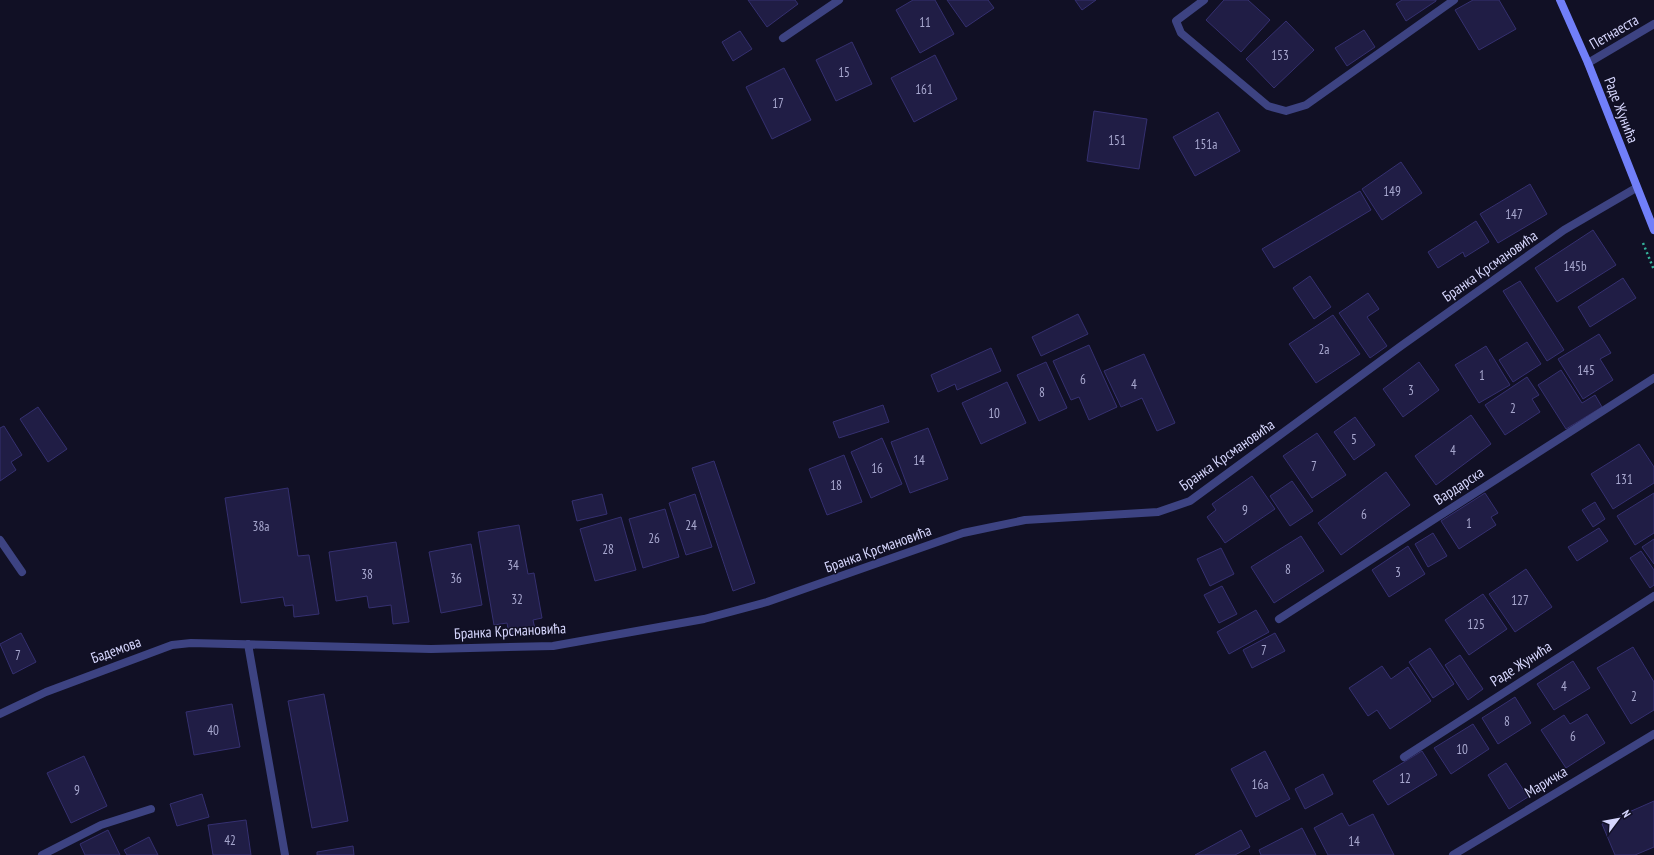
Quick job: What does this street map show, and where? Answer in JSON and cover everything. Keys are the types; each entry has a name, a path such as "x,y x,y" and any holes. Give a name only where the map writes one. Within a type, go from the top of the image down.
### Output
{"main road":[{"name":"Раде Жунића","path":"1560,0 1588,63 1636,188 1651,212 1654,230"}],"street":[{"path":"783,38 839,0"},
{"path":"1204,0 1176,21 1181,33 1268,106 1286,111 1306,105 1454,0"},
{"name":"Петнаеста","path":"1588,63 1654,24"},
{"name":"Бранка Крсмановића","path":"248,644 430,649 553,646 704,619 760,604 963,533 1025,520 1158,512 1190,501 1401,346 1564,230 1636,188"},
{"name":"Вардарска","path":"1279,618 1654,378"},
{"path":"0,540 22,572"},
{"name":"Раде Жунића","path":"1404,756 1654,596"},
{"name":"Бадемова","path":"0,714 46,692 172,645 192,642 248,644"},
{"path":"248,644 284,855"},
{"name":"Маричка","path":"1453,855 1654,734"},
{"path":"42,855 101,825 150,809"}],"building":[{"path":"748,0 795,0 798,4 767,27"},
{"path":"913,0 935,0 954,34 920,53 896,10"},
{"path":"947,0 988,0 994,8 966,27"},
{"path":"1075,0 1096,0 1082,10"},
{"path":"1224,0 1248,0 1270,20 1241,52 1206,20"},
{"path":"1402,0 1436,1 1406,21 1396,4"},
{"path":"1473,0 1499,0 1516,29 1479,50 1455,10"},
{"path":"1286,21 1314,50 1274,88 1246,59"},
{"path":"1364,30 1375,47 1347,66 1335,48"},
{"path":"740,31 752,49 733,61 722,42"},
{"path":"852,42 872,84 836,101 816,60"},
{"path":"935,55 957,99 914,122 891,78"},
{"path":"784,68 811,120 772,139 746,87"},
{"path":"1094,111 1147,119 1139,169 1087,161"},
{"path":"1218,112 1240,151 1195,176 1173,137"},
{"path":"1401,162 1422,193 1382,220 1362,189"},
{"path":"1530,184 1547,214 1498,243 1480,214"},
{"path":"1360,191 1371,210 1274,268 1262,249"},
{"path":"1476,221 1489,242 1465,257 1463,252 1438,268 1428,252"},
{"path":"1593,230 1616,265 1557,302 1535,268"},
{"path":"1310,276 1331,307 1314,319 1293,288"},
{"path":"1623,278 1636,298 1590,327 1578,307"},
{"path":"1520,281 1564,350 1547,361 1503,291"},
{"path":"1368,293 1379,309 1367,317 1387,346 1370,358 1339,313"},
{"path":"1078,314 1088,334 1041,356 1032,337"},
{"path":"1333,315 1360,354 1316,383 1289,344"},
{"path":"1599,334 1611,353 1600,359 1613,380 1583,399 1558,359"},
{"path":"1527,342 1541,364 1513,382 1499,360"},
{"path":"1089,345 1117,407 1089,420 1079,397 1071,400 1053,361"},
{"path":"1486,346 1510,385 1479,403 1455,365"},
{"path":"991,348 1001,371 957,390 955,384 938,392 931,375"},
{"path":"1144,354 1175,423 1157,431 1142,398 1121,407 1104,371"},
{"path":"1046,362 1067,408 1039,421 1017,375"},
{"path":"1419,362 1439,390 1403,417 1383,389"},
{"path":"1561,370 1582,403 1595,395 1602,407 1566,429 1538,385"},
{"path":"1527,377 1539,395 1532,399 1540,412 1505,435 1485,405"},
{"path":"1007,382 1026,423 981,444 962,403"},
{"path":"883,405 889,422 839,438 833,422"},
{"path":"38,407 67,449 48,462 20,419"},
{"path":"1471,415 1491,444 1436,485 1415,456"},
{"path":"1355,417 1375,445 1354,460 1334,432"},
{"path":"4,426 22,455 11,462 16,470 0,481 0,428"},
{"path":"928,428 948,479 910,493 891,442"},
{"path":"1317,433 1346,475 1312,498 1283,456"},
{"path":"882,438 902,484 871,498 851,452"},
{"path":"1639,444 1654,467 1654,483 1613,509 1591,474"},
{"path":"844,455 862,502 827,515 809,469"},
{"path":"714,461 755,583 733,591 692,468"},
{"path":"1386,472 1410,505 1341,555 1318,523"},
{"path":"1252,476 1275,509 1225,543 1207,517 1216,510 1212,504"},
{"path":"1292,481 1313,511 1290,526 1270,496"},
{"path":"288,488 298,556 309,555 319,614 294,617 293,605 285,606 283,597 241,603 225,498"},
{"path":"1485,493 1498,513 1491,517 1496,525 1459,549 1441,521"},
{"path":"1654,493 1654,533 1635,545 1617,516"},
{"path":"602,494 607,514 577,521 572,501"},
{"path":"695,494 712,547 686,555 669,503"},
{"path":"1595,502 1605,519 1593,527 1582,510"},
{"path":"665,509 679,557 643,568 629,519"},
{"path":"621,517 636,570 595,581 580,529"},
{"path":"519,525 528,574 534,573 542,618 533,620 535,629 509,634 507,623 494,625 478,532"},
{"path":"1599,528 1608,541 1577,561 1568,547"},
{"path":"1433,533 1447,556 1428,567 1415,544"},
{"path":"1301,536 1324,571 1274,603 1251,567"},
{"path":"1654,539 1654,564 1642,547"},
{"path":"396,542 409,622 393,624 391,605 369,608 367,596 336,601 329,552"},
{"path":"471,544 482,605 441,613 429,552"},
{"path":"1408,546 1425,574 1389,597 1372,570"},
{"path":"1221,548 1234,574 1210,586 1197,559"},
{"path":"1641,551 1654,570 1654,585 1650,588 1630,558"},
{"path":"1526,569 1552,607 1515,632 1489,594"},
{"path":"1222,586 1237,614 1219,623 1204,595"},
{"path":"1483,594 1507,629 1469,655 1445,620"},
{"path":"1256,610 1269,632 1229,654 1217,632"},
{"path":"21,633 36,662 13,674 0,644"},
{"path":"1275,633 1285,651 1252,668 1243,650"},
{"path":"1633,647 1654,682 1654,710 1631,724 1597,668"},
{"path":"1430,648 1454,684 1433,698 1409,662"},
{"path":"1460,655 1483,689 1468,700 1445,665"},
{"path":"1573,661 1590,688 1554,710 1537,684"},
{"path":"1382,666 1391,679 1408,667 1431,701 1390,729 1377,710 1368,716 1349,688"},
{"path":"324,694 348,821 312,828 288,701"},
{"path":"1515,697 1531,723 1498,744 1482,718"},
{"path":"232,704 240,747 194,755 186,712"},
{"path":"1587,714 1605,743 1566,768 1541,730 1564,715 1570,724"},
{"path":"1473,724 1489,749 1451,774 1434,748"},
{"path":"1265,751 1290,799 1256,817 1231,769"},
{"path":"1422,751 1437,775 1388,805 1373,781"},
{"path":"84,756 107,806 71,823 47,773"},
{"path":"1506,763 1528,797 1509,809 1488,775"},
{"path":"1323,774 1333,794 1305,809 1295,789"},
{"path":"202,794 209,817 177,826 170,804"},
{"path":"1654,801 1654,847 1635,855 1615,855 1602,824"},
{"path":"1342,813 1349,826 1373,814 1394,855 1328,855 1314,828"},
{"path":"246,820 251,855 213,855 208,825"},
{"path":"1302,828 1316,855 1261,855 1259,850"},
{"path":"108,830 120,855 85,855 80,844"},
{"path":"1241,830 1250,847 1235,855 1195,855"},
{"path":"149,837 158,855 127,855 124,850"},
{"path":"353,846 354,855 317,855 317,852"}]}
